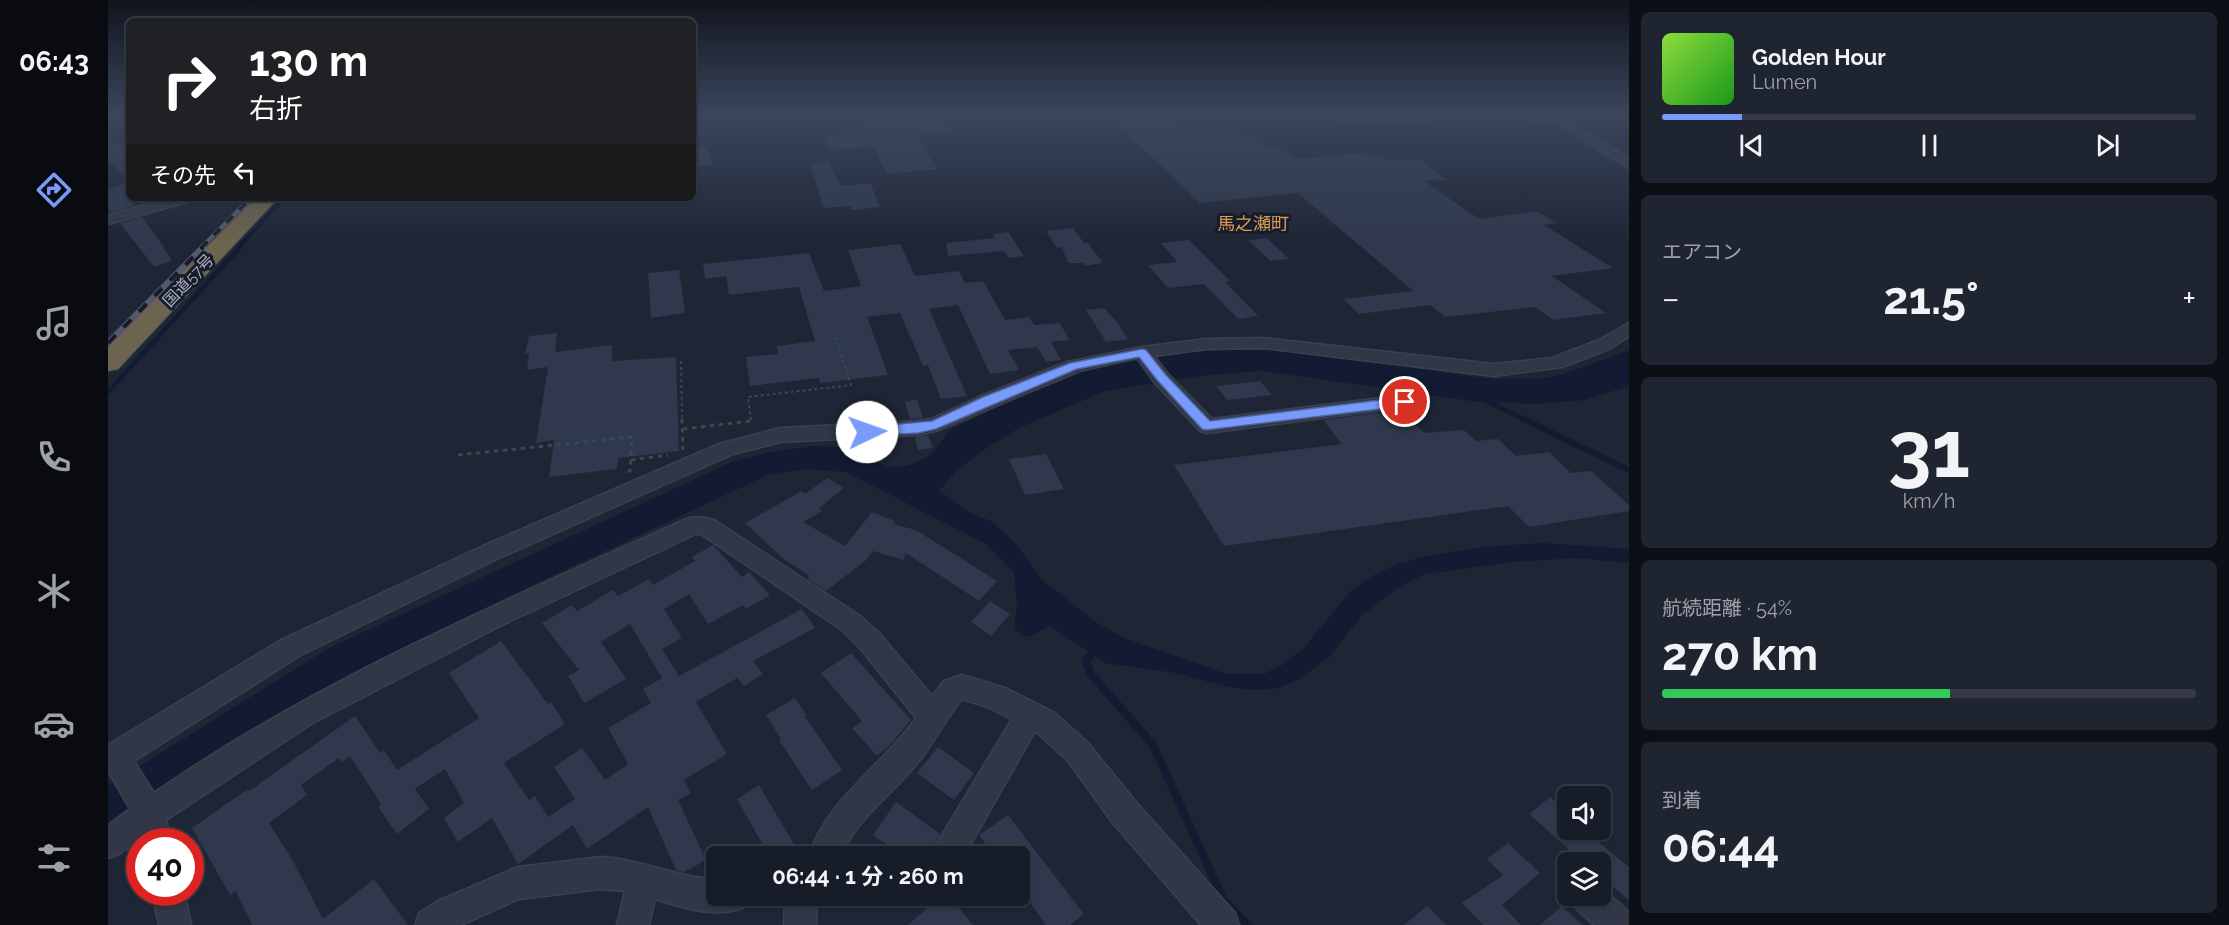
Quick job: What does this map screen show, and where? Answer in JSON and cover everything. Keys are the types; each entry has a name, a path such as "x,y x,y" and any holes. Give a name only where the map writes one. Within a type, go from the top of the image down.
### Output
{"highway":[{"name":"国道57号","path":"108,363 264,201"}],"street":[{"path":"108,220 163,201"},
{"path":"151,822 115,762 290,648 551,525 726,449 780,435 886,431 927,426 1074,366 1206,344 1263,343 1494,370 1555,363 1605,344 1629,328"},
{"path":"1144,355 1161,378 1206,426 1405,402"},
{"path":"108,843 151,822 183,790 301,715 493,618 694,525 706,526 851,623 869,640 933,718"},
{"path":"829,846 840,824 872,788 909,752 953,689 962,687 995,697 1045,722 1078,752 1124,812 1223,925"},
{"path":"953,846 1030,714"},
{"path":"430,925 468,904 518,883 601,873 621,874 643,882 696,895 706,895"},
{"path":"633,925 643,882"},
{"path":"171,906 175,925"},
{"path":"800,925 801,906"},
{"path":"1597,906 1619,925"}],"path":[{"path":"683,429 751,421 748,397 850,385 834,332"},
{"path":"681,361 683,453"},
{"path":"458,455 632,437 630,471 621,475"},
{"path":"631,460 673,455"}],"water":[{"path":"1247,348 1319,355 1492,379 1538,379 1564,374 1629,350 1629,386 1585,400 1537,404 1479,402 1263,371 1207,375 1154,383 1105,391 1019,428 985,449 956,471 939,491 972,514 991,521 1016,544 1042,580 1097,623 1124,638 1227,674 1264,674 1284,664 1303,649 1350,592 1372,576 1395,565 1427,556 1483,547 1542,543 1629,549 1629,563 1576,558 1513,562 1425,574 1401,586 1362,615 1330,656 1300,679 1278,688 1256,690 1229,687 1176,673 1105,663 1050,626 1028,637 1014,629 1017,606 1014,572 986,544 846,472 806,469 770,474 503,599 314,697 108,829 108,786 329,648 732,462 770,452 814,446 837,447 889,467 908,466 930,456 950,430 1004,404 1091,369 1181,353"}],"building":[{"path":"108,157 126,157 126,179"},
{"path":"696,157 710,157 712,165 696,166"},
{"path":"879,157 930,157 937,169 887,174"},
{"path":"1152,157 1292,157 1294,159 1383,157 1389,161 1419,159 1447,180 1424,181 1479,219 1536,211 1557,223 1544,225 1613,268 1552,276 1606,313 1553,320 1535,307 1445,317 1430,305 1359,314 1343,299 1413,291 1298,193 1200,203"},
{"path":"829,162 841,186 870,183 880,207 852,210 850,206 824,208 810,164"},
{"path":"126,184 126,201 132,201 135,205 111,212 108,208 108,189"},
{"path":"142,217 172,261 154,267 120,223"},
{"path":"1073,228 1103,263 1085,266 1083,263 1069,263 1061,247 1057,248 1046,231"},
{"path":"1008,232 1024,256 1008,258 1004,251 948,256 946,243 995,238 993,234"},
{"path":"1267,238 1289,259 1270,261 1248,240"},
{"path":"1189,240 1230,281 1225,282 1258,316 1238,319 1204,284 1168,288 1148,265 1177,262 1161,243"},
{"path":"900,244 915,276 959,271 965,283 983,281 1005,320 1029,317 1034,325 1060,323 1069,340 1051,342 1061,360 1046,362 1037,347 1008,350 1019,370 990,374 958,305 929,309 967,396 941,399 928,365 923,366 900,313 867,317 888,375 820,383 819,378 750,386 746,357 778,354 777,346 815,341 799,287 729,295 726,276 705,279 703,264 809,253 824,291 861,286 848,250"},
{"path":"679,270 685,313 651,318 648,273"},
{"path":"1104,308 1128,339 1106,342 1086,310"},
{"path":"557,333 555,352 612,345 612,361 676,357 679,451 618,458 617,469 549,477 554,440 536,443 548,367 527,370 529,353 525,353 529,336"},
{"path":"1260,381 1272,395 1227,400 1216,386"},
{"path":"917,399 923,418 910,419 905,402"},
{"path":"1401,410 1424,433 1464,430 1476,441 1498,439 1516,456 1549,452 1571,473 1591,471 1629,505 1629,511 1529,527 1508,506 1224,546 1174,465 1342,444 1323,420"},
{"path":"928,435 933,448 918,450 915,437"},
{"path":"1046,454 1064,489 1025,495 1009,459"},
{"path":"827,478 844,488 819,508 822,511 803,522 845,546 872,512 895,521 893,524 916,530 997,581 979,601 906,553 903,560 873,551 865,561 826,591 807,578 810,576 785,560 745,523 802,491 805,494"},
{"path":"713,545 742,577 749,572 770,595 746,609 743,605 708,624 689,594 664,609 682,638 662,649 679,676 802,609 815,628 753,661 763,674 744,686 737,678 696,702 727,754 684,780 691,793 678,800 706,860 684,872 676,870 648,807 587,849 573,825 518,864 492,818 458,842 444,818 464,803 445,769 415,789 429,809 397,834 378,807 381,804 350,756 342,762 339,758 301,785 307,795 269,823 293,861 323,919 374,879 408,925 252,925 236,891 230,895 204,849 204,828 192,828 355,716 380,753 384,750 397,770 479,718 449,673 501,641 548,704 551,702 565,724 504,763 529,800 535,796 548,817 575,799 554,767 582,748 605,780 628,764 608,728 651,703 643,689 662,678 630,624 601,642 626,679 584,703 568,676 579,670 542,623 572,605 577,611 613,590 618,596 649,579 653,585 695,561 692,557"},
{"path":"990,601 1010,614 991,636 971,622"},
{"path":"851,653 911,720 889,746 877,756 852,728 862,721 821,673"},
{"path":"795,698 807,716 805,717 842,770 812,790 779,740 781,739 766,715"},
{"path":"938,747 974,773 954,800 917,773"},
{"path":"759,785 794,844 763,846 737,799"},
{"path":"1550,797 1557,802 1557,839 1529,814"},
{"path":"896,802 940,834 933,846 889,846 873,835"},
{"path":"1008,815 1084,914 1070,925 1046,925 1030,902 1030,846 987,846 979,835"},
{"path":"1558,840 1596,840 1610,852 1572,852"},
{"path":"1508,843 1540,873 1502,905 1521,925 1483,925 1462,903 1503,875 1487,859"},
{"path":"1611,852 1629,867 1629,900 1611,885"},
{"path":"930,906 957,906 973,925 908,925"},
{"path":"1427,906 1446,925 1404,925"},
{"path":"1562,906 1582,925 1540,925"}],"waterway":[{"path":"238,248 281,201"},
{"path":"108,392 240,247"},
{"path":"1482,399 1526,420"},
{"path":"1523,419 1629,470"},
{"path":"1096,649 1086,661 1090,673 1153,745 1223,899 1248,925"}],"railway":[{"path":"201,248 248,201"},
{"path":"108,343 203,247"}],"district":[{"name":"馬之瀬町","path":"1253,224"}],"route":[{"path":"867,432 918,428 936,424 988,400 1074,366 1142,352 1161,378 1206,426 1405,402"}]}
